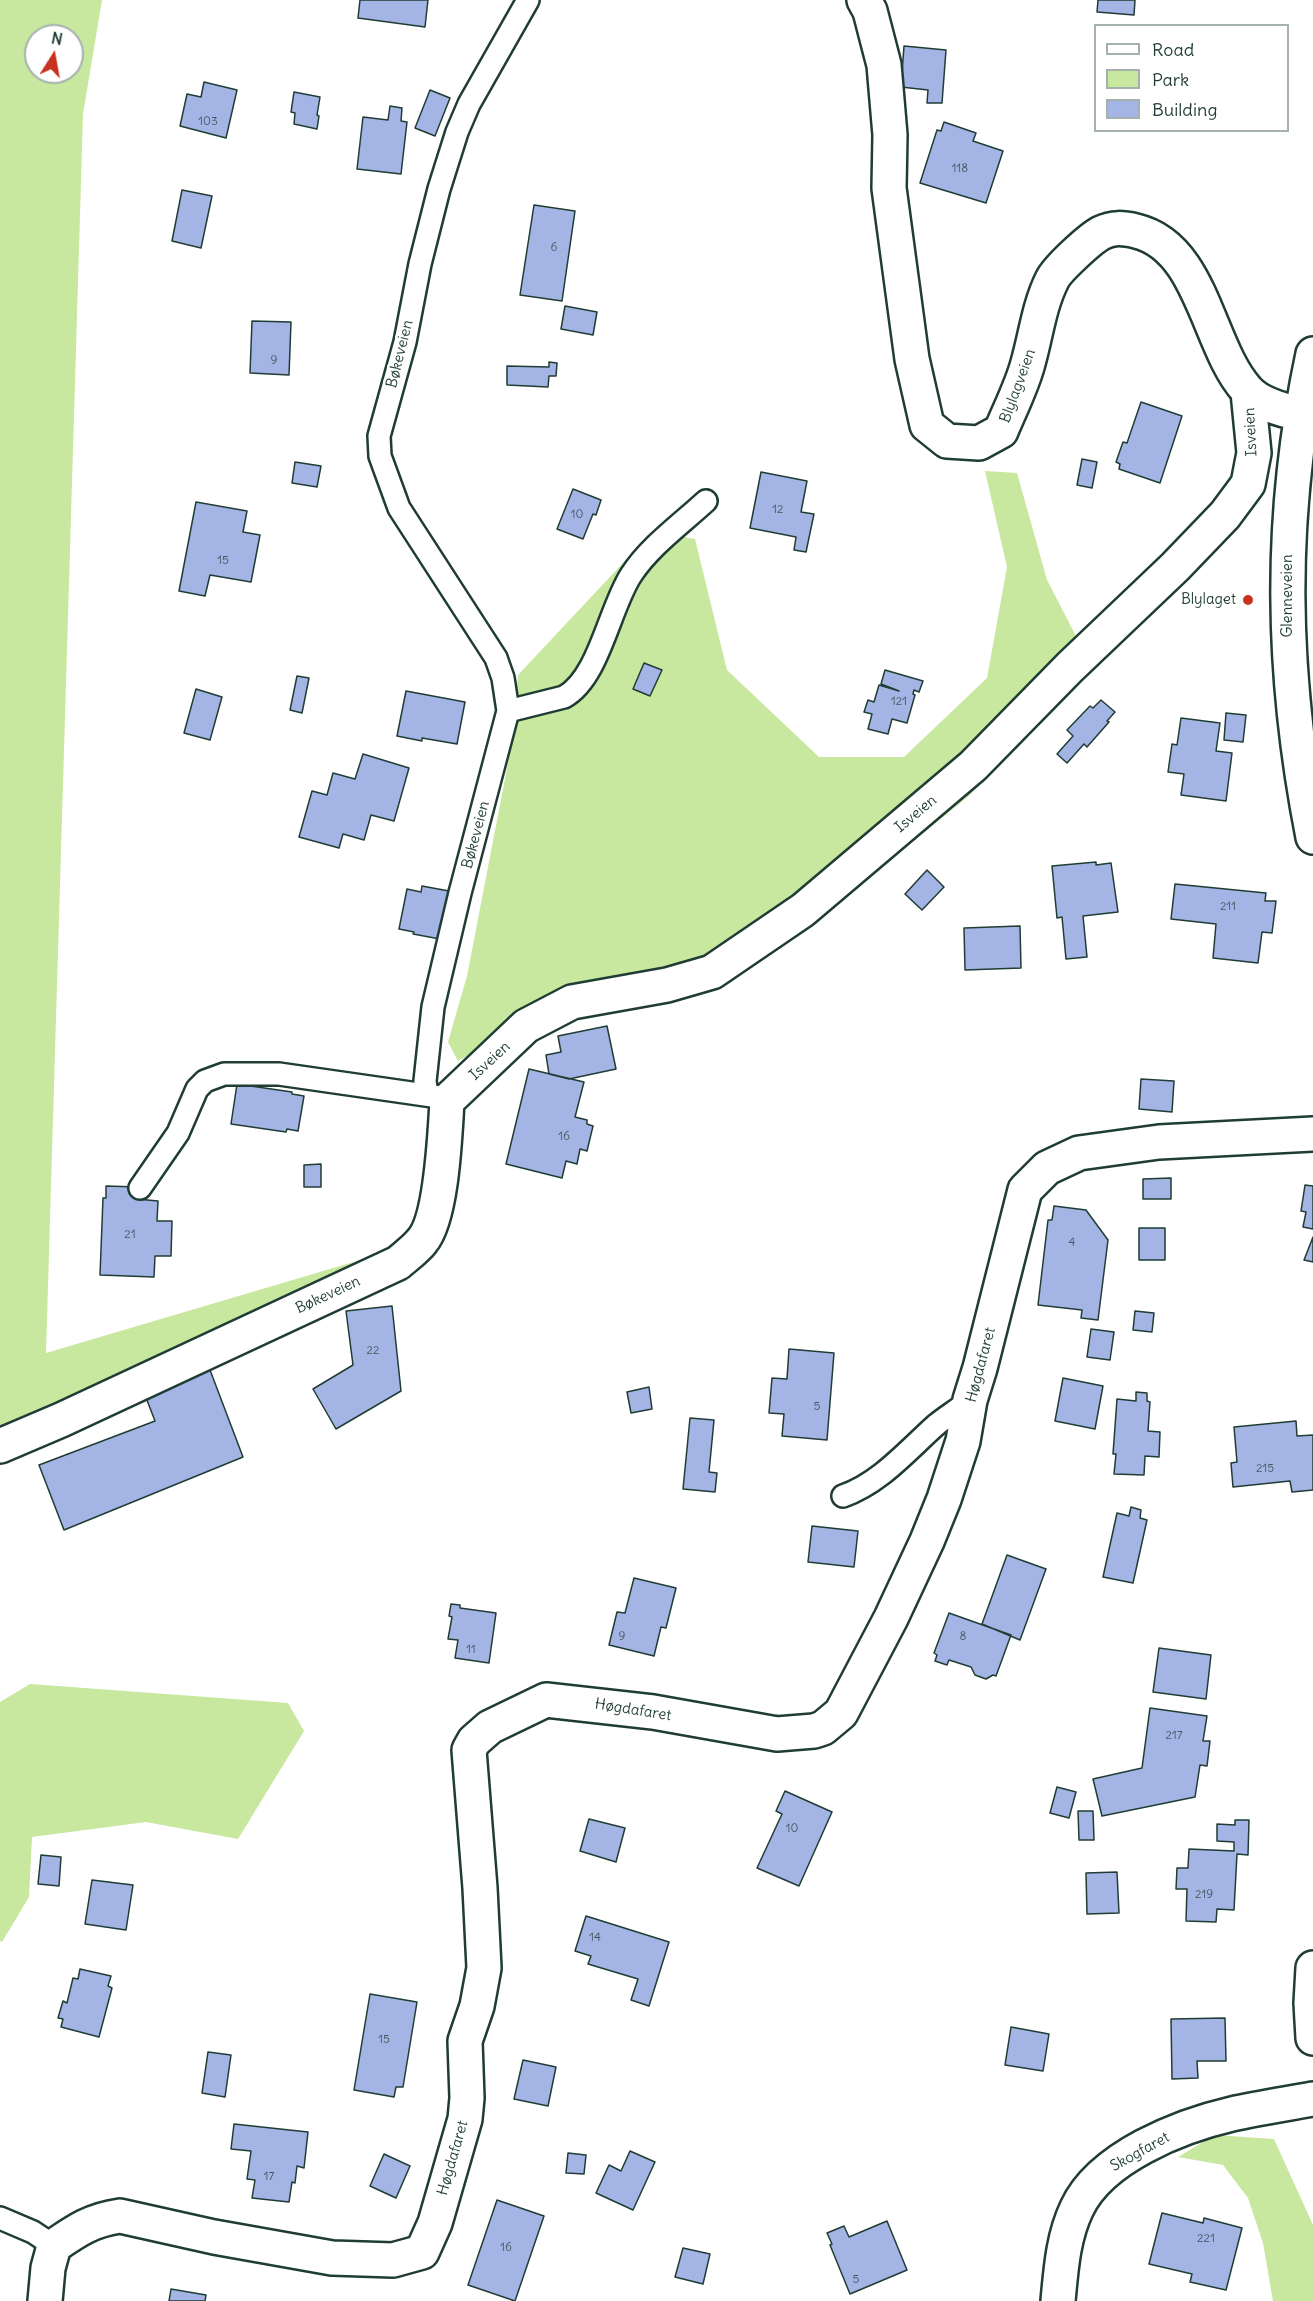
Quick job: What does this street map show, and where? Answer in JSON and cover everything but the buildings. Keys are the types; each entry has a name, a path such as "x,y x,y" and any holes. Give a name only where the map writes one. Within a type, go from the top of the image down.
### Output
{"street":[{"name":"Blylagveien","path":"864,0 870,11 884,65 890,135 889,188 912,359 927,425 947,441 979,443 1002,431 1028,365 1043,302 1053,277 1093,237 1110,228 1124,228 1150,235 1163,243 1190,278 1204,304 1228,362 1248,392 1278,410 1306,412"},
{"name":"Glenneveien","path":"1313,354 1306,412 1291,497 1287,641 1292,706 1313,837"},
{"name":"Isveien","path":"437,1097 526,1026 572,1002 667,985 712,972 803,910 973,766 1070,667 1175,567 1226,515 1243,492 1248,484 1254,453 1248,392"},
{"name":"Bøkeveien","path":"0,1446 61,1420 398,1263 424,1240 436,1207 443,1155 437,1097"},
{"name":"Høgdafaret","path":"54,2246 83,2226 104,2218 120,2216 214,2237 332,2258 393,2260 422,2252 435,2223 465,2119 467,2098 465,2041 477,2006 484,1968 469,1750 474,1741 490,1727 546,1700 653,1712 777,1734 796,1734 823,1728 841,1713 891,1618 944,1499 963,1441 970,1400 1025,1190 1047,1168 1079,1153 1160,1142 1313,1134"},
{"path":"1313,1968 1311,2003 1313,2038"},
{"name":"Skogfaret","path":"1058,2301 1067,2231 1087,2191 1113,2165 1178,2132 1231,2114 1313,2099"},
{"path":"45,2301 48,2268 54,2246"}],"lane":[{"name":"Bøkeveien","path":"437,1097 424,1081 433,1007 508,711 503,678 496,658 399,508 381,456 379,436 405,342 420,264 439,189 457,132 469,104 528,0"},
{"path":"508,711 554,700 571,693 588,673 632,573 663,539 706,501"},
{"path":"140,1188 178,1133 197,1089 205,1081 224,1074 279,1074 437,1097"},
{"path":"843,1496 856,1491 876,1478 938,1424 970,1400"},
{"path":"0,2218 33,2232 54,2246"}],"green space":[{"path":"0,0 102,0 83,114 46,1353 384,1253 371,1266 295,1292 43,1410 0,1435"},
{"path":"985,471 1017,473 1047,580 1092,667 971,794 811,925 682,967 549,995 485,1046 458,1061 448,1042 467,976 513,737 518,675 653,531 695,539 727,670 819,757 904,757 987,678 1007,567"},
{"path":"30,1684 288,1703 304,1731 238,1839 146,1822 32,1837 29,1897 2,1942 0,1941 0,1702"},
{"path":"1215,2135 1274,2139 1313,2225 1313,2301 1273,2301 1263,2243 1248,2198 1223,2165 1178,2157"}],"place":[{"name":"Blylaget","path":"1248,600"}]}
